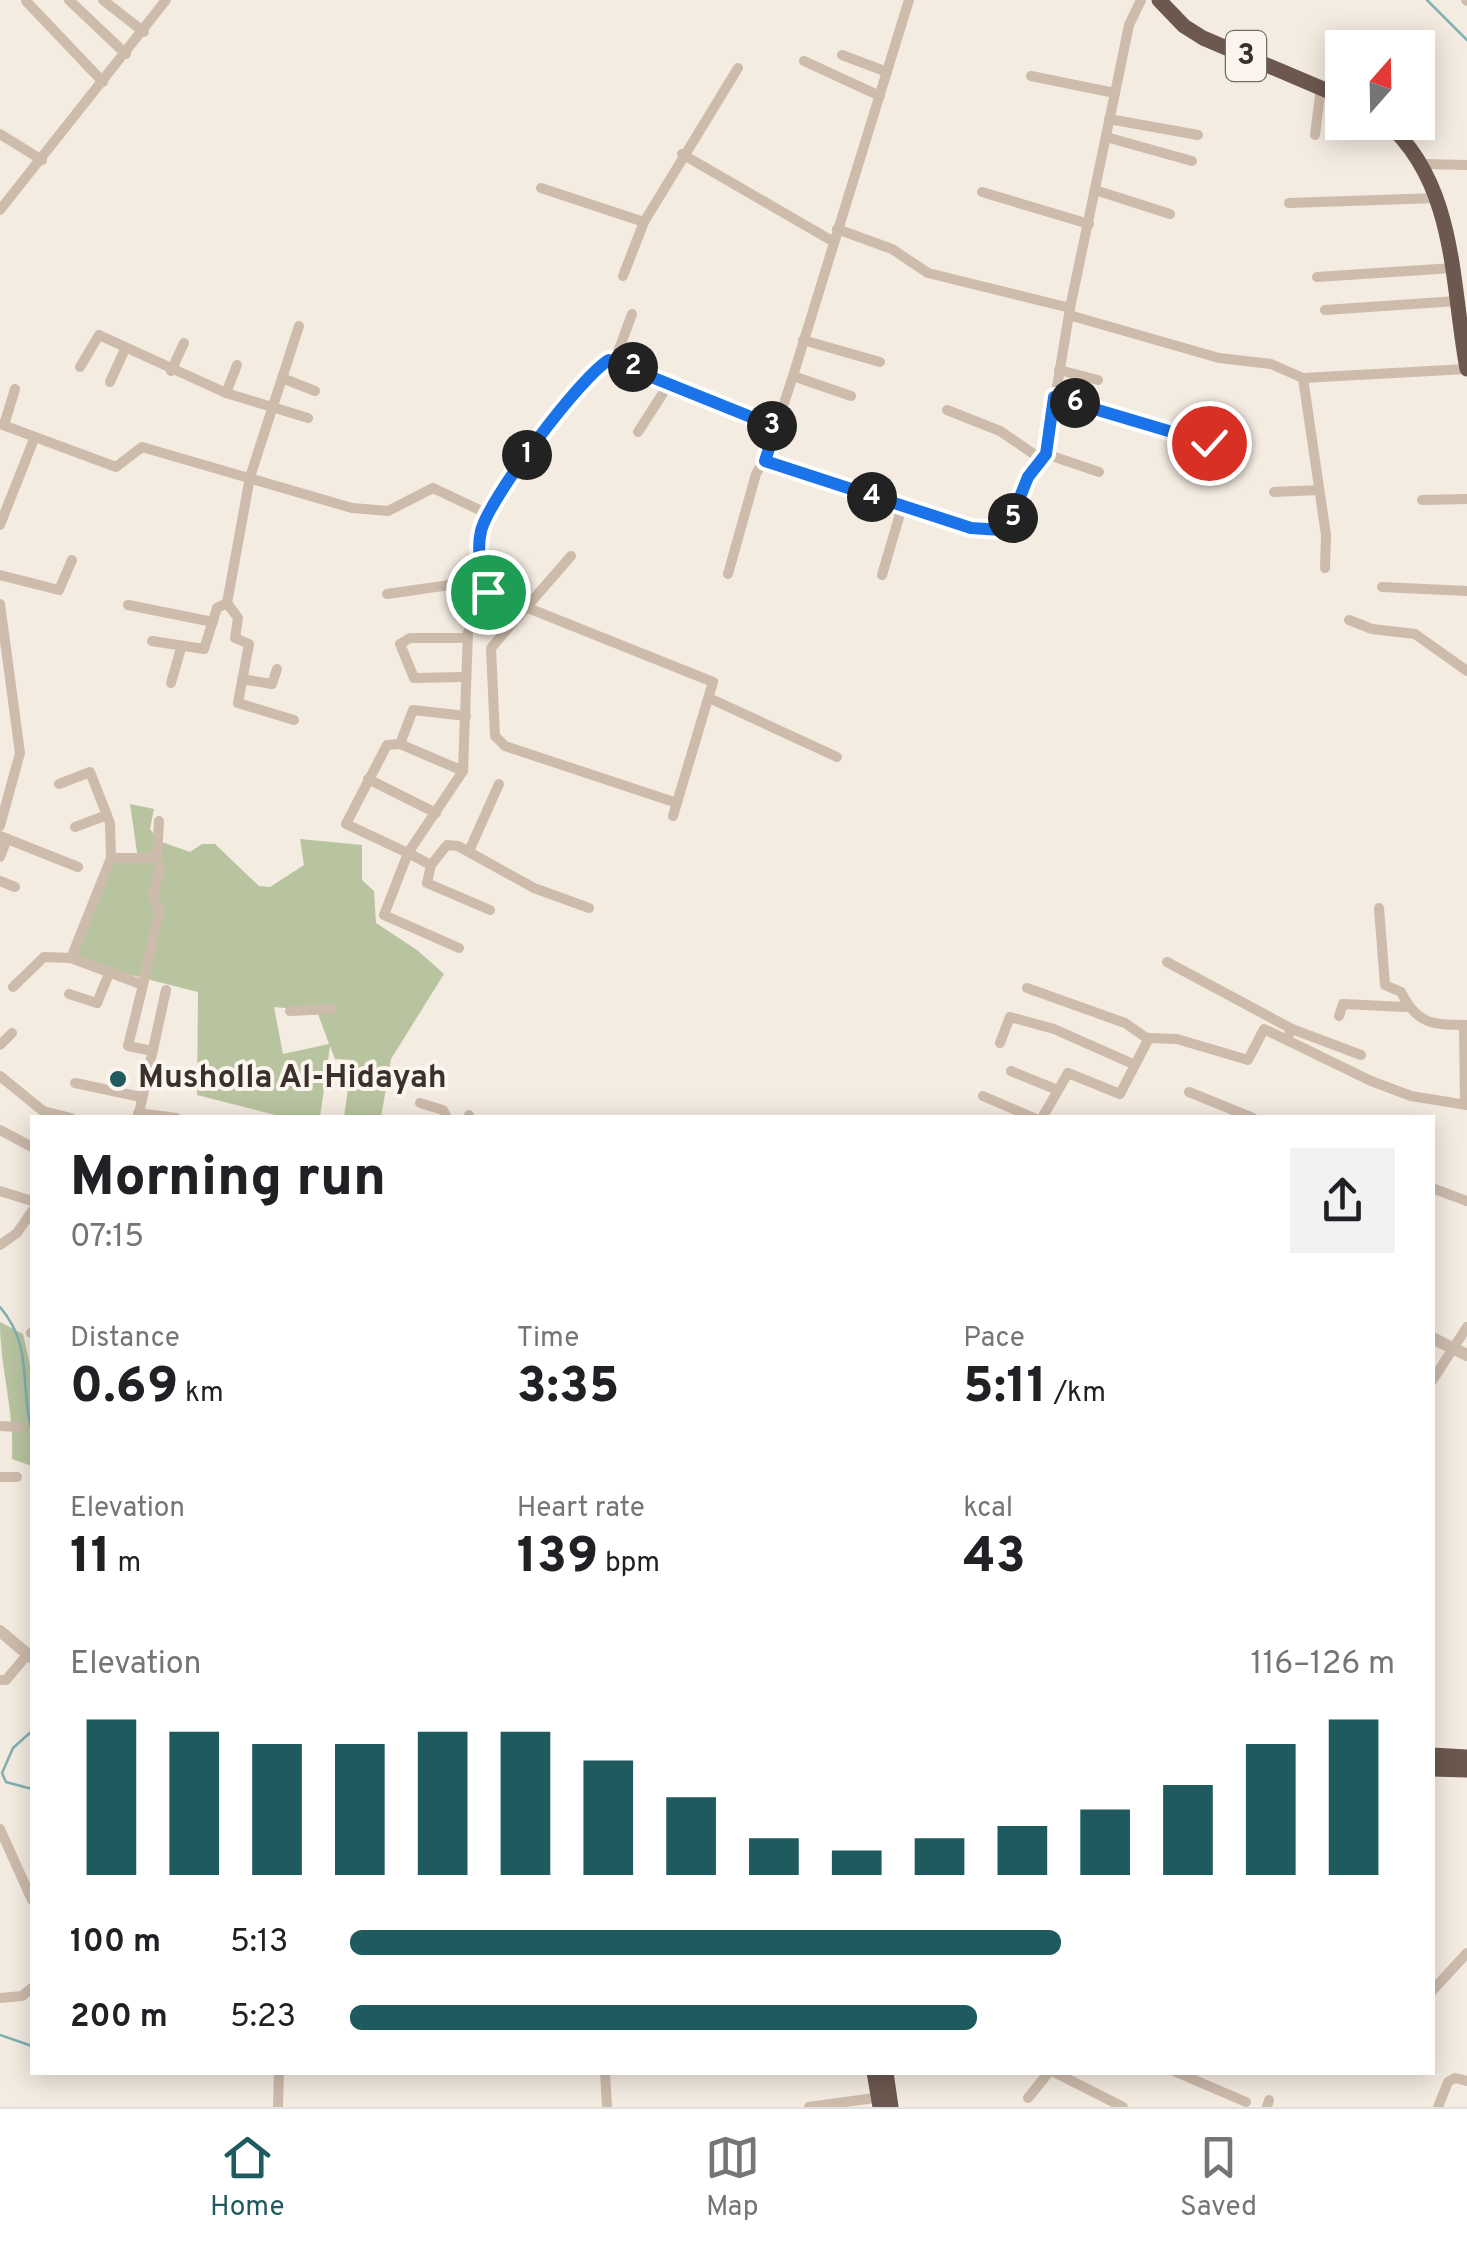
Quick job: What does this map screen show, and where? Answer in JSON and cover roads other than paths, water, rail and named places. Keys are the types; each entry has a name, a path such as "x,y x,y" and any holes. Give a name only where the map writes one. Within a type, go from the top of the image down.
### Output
{"highway":[{"name":"3","path":"1159,0 1184,26 1204,38 1325,89"},
{"path":"1402,140 1423,164 1438,198 1453,268 1467,369"},
{"path":"1435,1756 1467,1757"},
{"path":"1435,1769 1467,1770"},
{"path":"875,2075 884,2102"},
{"path":"884,2102 886,2075"}],"street":[{"path":"69,0 126,54"},
{"path":"103,0 144,32"},
{"path":"1,206 42,160 166,0"},
{"path":"728,574 756,474 765,461 793,376 909,0"},
{"path":"26,1 103,82"},
{"path":"765,461 971,528 1001,530 1010,522 1028,477 1044,457 1069,312 1129,25 1139,4"},
{"path":"842,55 887,72"},
{"path":"804,61 880,96"},
{"path":"623,276 644,222 738,68"},
{"path":"1031,76 1115,93"},
{"path":"1315,135 1321,87"},
{"path":"1110,119 1198,135"},
{"path":"0,134 42,160"},
{"path":"1106,137 1192,162"},
{"path":"682,154 834,242"},
{"path":"1423,164 1467,165"},
{"path":"540,188 644,222"},
{"path":"1095,190 1170,214"},
{"path":"982,192 1089,224"},
{"path":"1289,203 1438,198"},
{"path":"837,229 892,248 928,273 1201,354 1271,364 1303,378 1467,369"},
{"path":"1318,277 1453,268"},
{"path":"1325,310 1457,301"},
{"path":"615,360 632,314"},
{"path":"294,720 240,705 249,643 235,638 238,618 227,603 250,478 299,326"},
{"path":"80,367 97,335 226,393 308,418"},
{"path":"803,340 880,362"},
{"path":"171,371 184,342"},
{"path":"110,382 126,349"},
{"path":"459,948 384,915 408,853 462,771 468,638 471,624 485,615 488,592 480,538 488,514 511,476 600,365 615,360 667,387 776,427"},
{"path":"226,393 236,365"},
{"path":"1059,370 1098,380"},
{"path":"793,376 851,396"},
{"path":"282,378 315,391"},
{"path":"1303,378 1319,490 1325,568"},
{"path":"638,432 667,387"},
{"path":"15,389 2,424 116,467 142,447 332,503 381,512 433,488 488,514"},
{"path":"1054,397 1209,443"},
{"path":"946,410 989,425 1044,457 1099,472"},
{"path":"0,525 34,439"},
{"path":"1274,492 1319,490"},
{"path":"1422,500 1467,499"},
{"path":"882,575 902,507"},
{"path":"571,556 529,610 489,652 497,740 571,770 677,803"},
{"path":"0,575 60,590 72,560"},
{"path":"387,594 484,580"},
{"path":"1382,587 1467,590"},
{"path":"488,592 708,678 713,685 710,698 672,816"},
{"path":"152,641 204,649 217,608 227,603"},
{"path":"128,604 212,622"},
{"path":"0,605 19,764 0,826"},
{"path":"1349,620 1372,630 1415,634 1467,671"},
{"path":"464,678 416,679 400,644 410,638 468,638"},
{"path":"171,683 181,648"},
{"path":"242,679 272,684 277,668"},
{"path":"710,698 836,756"},
{"path":"0,709 16,714"},
{"path":"400,744 413,710 466,716"},
{"path":"431,865 346,824 386,747 400,744 462,771"},
{"path":"59,784 90,772 107,815 110,858 71,958"},
{"path":"368,779 436,812"},
{"path":"469,851 499,784"},
{"path":"75,827 107,815"},
{"path":"110,858 157,858 159,821"},
{"path":"0,856 4,838 78,867"},
{"path":"490,910 428,883 431,865 448,845 469,851 534,888 589,908"},
{"path":"153,1052 128,1046 159,912 153,894 160,866"},
{"path":"0,881 15,887"},
{"path":"1379,908 1385,985 1401,992 1406,1007"},
{"path":"13,987 44,957 71,958 143,985"},
{"path":"1167,962 1372,1082 1411,1096 1466,1105 1466,1025 1430,1022 1406,1007 1347,1002 1340,1016"},
{"path":"69,994 97,1002 110,971"},
{"path":"1027,988 1125,1023 1148,1040 1177,1039 1248,1060 1264,1029 1360,1055"},
{"path":"138,1115 166,990"},
{"path":"290,1011 331,1009"},
{"path":"1000,1043 1010,1016 1054,1029 1133,1064"},
{"path":"0,1045 12,1032"},
{"path":"1043,1115 1065,1074 1073,1072 1120,1094 1148,1040"},
{"path":"1011,1071 1055,1089"},
{"path":"0,1076 43,1111 59,1115"},
{"path":"75,1084 141,1097"},
{"path":"1190,1092 1247,1115"},
{"path":"983,1096 1027,1115"},
{"path":"420,1103 442,1110 445,1115"},
{"path":"0,1130 30,1147"},
{"path":"0,1146 16,1140"},
{"path":"1435,1189 1467,1201"},
{"path":"0,1191 30,1200"},
{"path":"0,1244 17,1233 30,1214"},
{"path":"1435,1378 1461,1352 1467,1327"},
{"path":"1435,1339 1461,1352"},
{"path":"0,1426 20,1427"},
{"path":"0,1477 17,1477"},
{"path":"0,1630 30,1656 6,1680 0,1680"},
{"path":"0,1829 30,1896"},
{"path":"1435,1987 1467,1953"},
{"path":"0,1998 22,1996 30,1990"},
{"path":"278,2107 279,2075"},
{"path":"605,2075 608,2107"},
{"path":"1028,2098 1049,2075"},
{"path":"1058,2075 1123,2107"},
{"path":"1183,2075 1246,2102"},
{"path":"1438,2107 1448,2082 1455,2078 1467,2081"},
{"path":"809,2107 884,2102"}],"waterway":[{"path":"1427,0 1467,40"},
{"path":"0,1307 11,1322 22,1351 30,1423"},
{"path":"30,1733 13,1748 2,1773 6,1782 30,1788"},
{"path":"0,2035 30,2045"}],"place":[{"name":"Musholla Al-Hidayah","path":"118,1079"}]}
